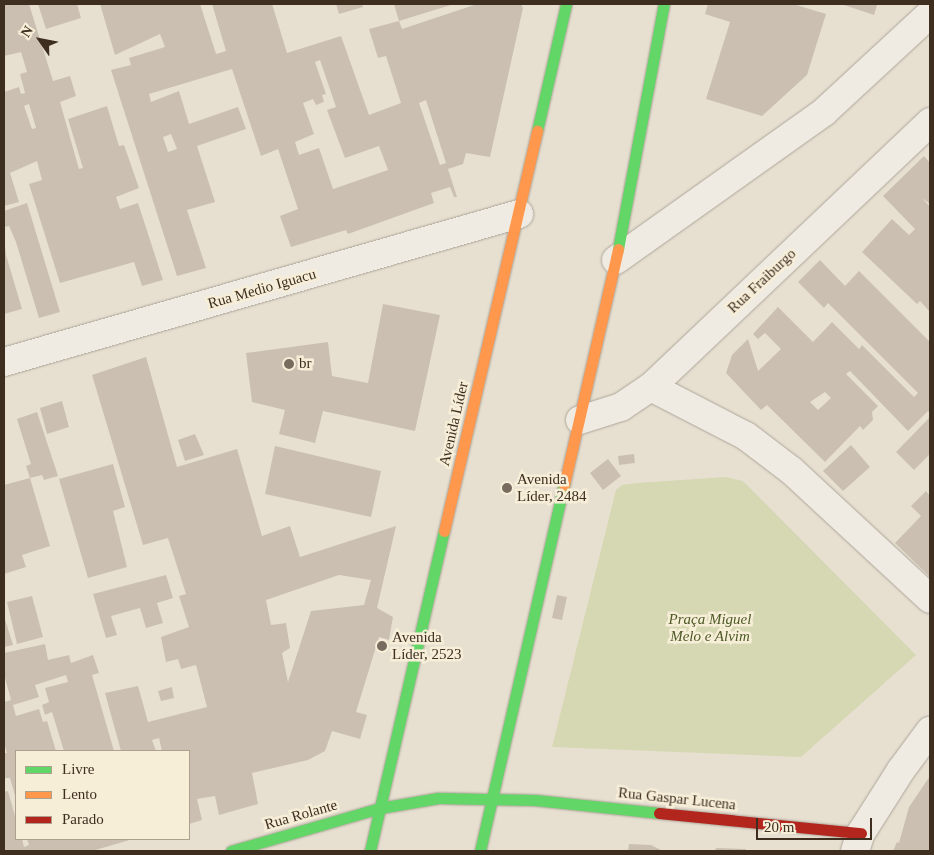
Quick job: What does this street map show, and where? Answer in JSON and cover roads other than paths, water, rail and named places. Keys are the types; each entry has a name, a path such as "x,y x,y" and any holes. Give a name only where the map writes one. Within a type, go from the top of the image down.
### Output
{"main road":[{"name":"Avenida Líder","path":"370,851 519,214 566,4"},
{"path":"480,851 490,797 580,420 616,260 664,4"},
{"name":"Rua Gaspar Lucena","path":"380,808 438,798 490,797 858,842"},
{"name":"Rua Rolante","path":"231,851 380,808"}],"street":[{"path":"616,260 824,112 930,14"},
{"name":"Rua Fraiburgo","path":"580,420 621,407 651,387 930,122"},
{"name":"Rua Medio Iguacu","path":"4,362 519,214"},
{"path":"651,387 746,436 792,471 930,600"},
{"path":"858,842 900,770 930,731"}],"place":[{"name":"br","path":"289,364"},
{"name":"Avenida Líder, 2484","path":"507,488"},
{"name":"Avenida Líder, 2523","path":"382,646"}],"park label":[{"name":"Praça Miguel Melo e Alvim","path":"710,628"}]}
